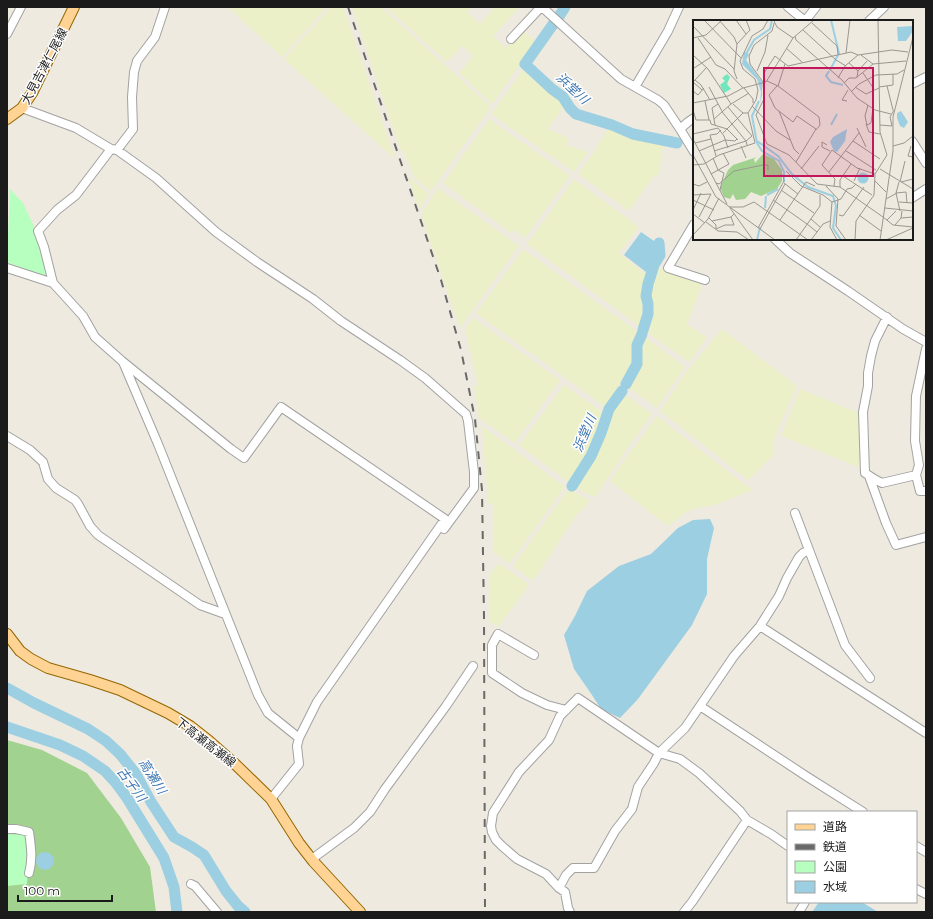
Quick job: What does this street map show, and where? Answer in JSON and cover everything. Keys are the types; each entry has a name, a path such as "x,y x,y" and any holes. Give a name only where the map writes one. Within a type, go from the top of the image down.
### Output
{"main road":[{"name":"大見吉津仁尾線","path":"7,119 22,108 32,94 74,7"},
{"name":"下高瀬高瀬線","path":"7,634 20,651 48,668 120,690 168,713 190,726 236,765 271,799 299,843 313,861 360,912"}],"street":[{"path":"7,34 21,7"},
{"path":"165,7 155,36 137,61 134,72 132,129 76,195 57,210 38,231 44,247 53,283 83,316 95,336 122,361 244,458 281,407 444,519 317,702 299,738 297,746 299,764 271,799"},
{"path":"511,39 541,7 621,79 664,105 693,150"},
{"path":"635,87 668,31 679,7"},
{"path":"788,7 804,20"},
{"path":"806,20 816,7"},
{"path":"870,20 884,7"},
{"path":"913,84 926,77"},
{"path":"22,108 76,128 114,149 156,178 216,232 257,262 313,299 341,321 425,378 466,414 474,472 474,488 444,529"},
{"path":"680,129 693,119"},
{"path":"913,143 926,163"},
{"path":"913,197 926,189"},
{"path":"693,226 668,268 705,280"},
{"path":"776,240 790,253 903,329 926,342"},
{"path":"7,268 53,283"},
{"path":"887,317 875,341 869,368 868,386 863,412 865,473 882,483 916,475"},
{"path":"926,349 916,396 915,441 919,465 916,475 920,491 926,491"},
{"path":"122,361 158,444 258,695 268,713 299,738"},
{"path":"7,436 30,450 43,462 48,479 56,488 75,500 90,526 98,535 200,605 225,614"},
{"path":"869,476 886,523 896,545 926,537"},
{"path":"795,513 845,645 870,678"},
{"path":"559,888 566,875 573,868 594,868 615,831 632,809 638,787 659,753 684,728 734,656 760,626 779,596 799,557 809,550"},
{"path":"760,626 926,733"},
{"path":"534,655 498,634 492,645 492,673 522,693 547,705 566,710"},
{"path":"313,861 316,856 354,828 370,812 473,666"},
{"path":"570,912 565,892 559,888 546,874 517,859 502,846 496,840 491,826 493,813 519,772 549,740 560,716 578,698 659,753 680,759 699,773 740,812 746,820 771,834 787,845"},
{"path":"700,706 861,811"},
{"path":"684,912 746,820"},
{"path":"7,829 16,829 29,832 32,853 32,864 29,873"},
{"path":"917,847 926,852"},
{"path":"191,884 195,886 216,912"},
{"path":"917,890 926,894"},
{"path":"799,912 804,903"}],"green space":[{"path":"228,7 327,7 282,57"},
{"path":"331,7 343,7 395,159 284,59"},
{"path":"352,7 381,7 491,107 431,191 414,177 403,150 401,151"},
{"path":"386,7 471,7 467,12 480,24 495,7 520,7 493,36 506,48 522,30 536,42 492,104 459,73 473,56 462,46 447,62"},
{"path":"523,70 551,95 559,100 564,106 547,130 556,132 569,139 566,145 588,152 574,172 491,114"},
{"path":"489,119 570,176 525,238 514,230 511,233 443,183"},
{"path":"609,127 629,135 664,142 658,176 654,176 629,211 578,174 594,152"},
{"path":"408,176 429,194 419,209"},
{"path":"574,179 639,227 619,253 647,275 643,293 644,306 639,326 527,244"},
{"path":"438,188 519,246 460,328 422,218 423,211"},
{"path":"10,189 23,203 37,233 48,279 7,262"},
{"path":"523,249 638,332 633,340 632,360 627,372 605,407 476,313"},
{"path":"657,267 703,282 687,324 707,338 689,362 645,331 651,312 649,296"},
{"path":"473,318 560,380 515,443 479,418 474,386 478,385 465,329"},
{"path":"722,329 797,386 774,439 774,455 748,480 660,411 683,376"},
{"path":"644,336 685,367 657,408 628,387 641,361 640,345"},
{"path":"564,385 604,413 587,458 569,483 519,445"},
{"path":"800,389 861,414 861,468 781,436"},
{"path":"624,394 652,414 594,497 573,486 590,460 607,419"},
{"path":"657,416 752,490 718,504 697,508 686,512 668,526 610,481"},
{"path":"482,426 565,487 509,564 494,552 493,504 488,503"},
{"path":"569,488 590,501 576,516 533,581 513,566"},
{"path":"499,563 529,585 498,627 490,622 489,575"},
{"path":"7,740 42,750 87,773 121,818 150,867 156,912 7,912"},
{"path":"7,834 27,835 29,858 27,884 7,886"}],"water":[{"path":"641,232 654,241 655,256 646,272 624,255"},
{"path":"710,519 714,528 707,559 707,594 692,625 638,699 620,718 601,709 574,669 564,635 587,591 619,566 651,554 678,528 693,520"},
{"path":"45,852 51,855 54,861 51,867 45,870 39,867 36,861 39,855"},
{"path":"818,903 862,903 878,912 812,912"}],"waterway":[{"name":"浜堂川","path":"558,18 565,7"},
{"name":"浜堂川","path":"554,23 525,64 563,97 576,114 612,125 633,134 677,143"},
{"name":"浜堂川","path":"643,330 648,314 646,296 648,284 654,265 660,255 659,243"},
{"name":"浜堂川","path":"626,384 637,364 637,345 642,334"},
{"name":"浜堂川","path":"572,486 591,456 609,409 622,391"},
{"name":"高瀬川","path":"7,688 88,729 106,741 120,754 136,774 151,802 174,837 204,855 226,891 245,912"},
{"name":"古子川","path":"7,727 60,745 83,756 105,771 127,798 164,858 174,887 177,912"}],"railway":[{"path":"348,7 441,280 461,350 475,419 482,490 485,912"}]}
